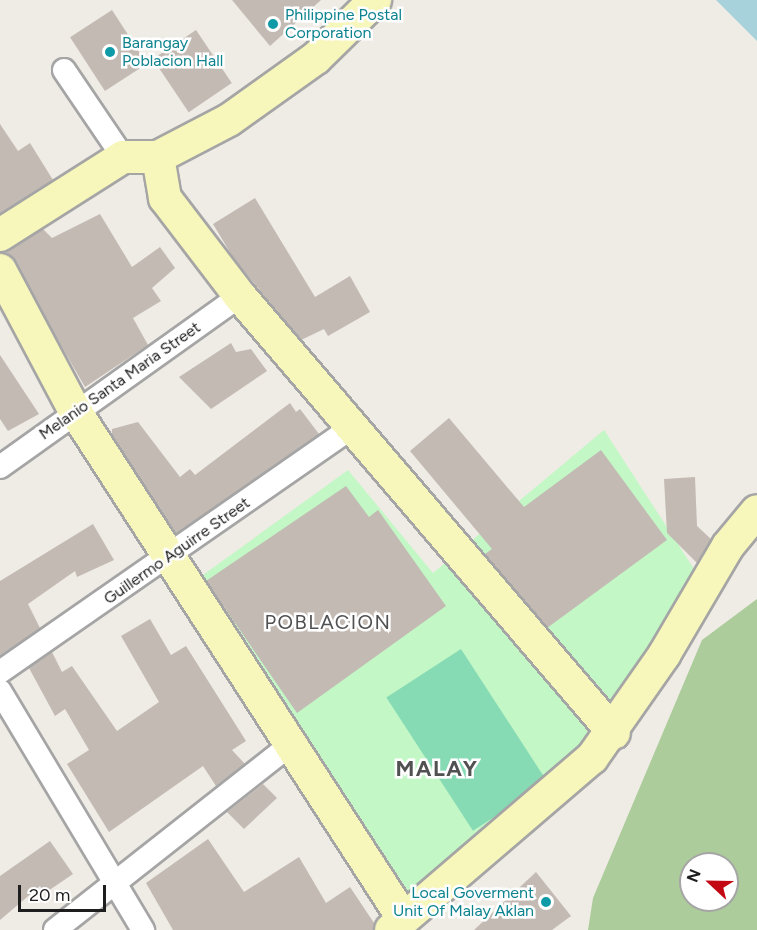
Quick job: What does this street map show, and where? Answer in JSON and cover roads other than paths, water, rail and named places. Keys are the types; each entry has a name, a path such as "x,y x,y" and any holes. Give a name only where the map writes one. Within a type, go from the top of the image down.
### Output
{"main road":[{"path":"0,235 123,157 158,157 268,94 316,58 375,0"},
{"path":"158,157 165,198 240,296 614,733"},
{"path":"0,270 75,411 289,746 397,924 592,758 614,733 728,546 757,511"}],"street":[{"path":"64,70 123,157"},
{"name":"Melanio Santa Maria Street","path":"0,467 75,411 240,296"},
{"name":"Guillermo Aguirre Street","path":"0,672 170,557 353,427"},
{"path":"0,692 113,885 143,930"},
{"path":"56,930 289,746"}],"water":[{"path":"716,0 757,0 757,41"}],"place":[{"name":"Philippine Postal Corporation","path":"273,24"},
{"name":"Barangay Poblacion Hall","path":"110,52"},
{"name":"Local Goverment Unit Of Malay Aklan","path":"546,902"}],"district":[{"name":"POBLACION","path":"328,622"},
{"name":"MALAY","path":"437,769"}]}
